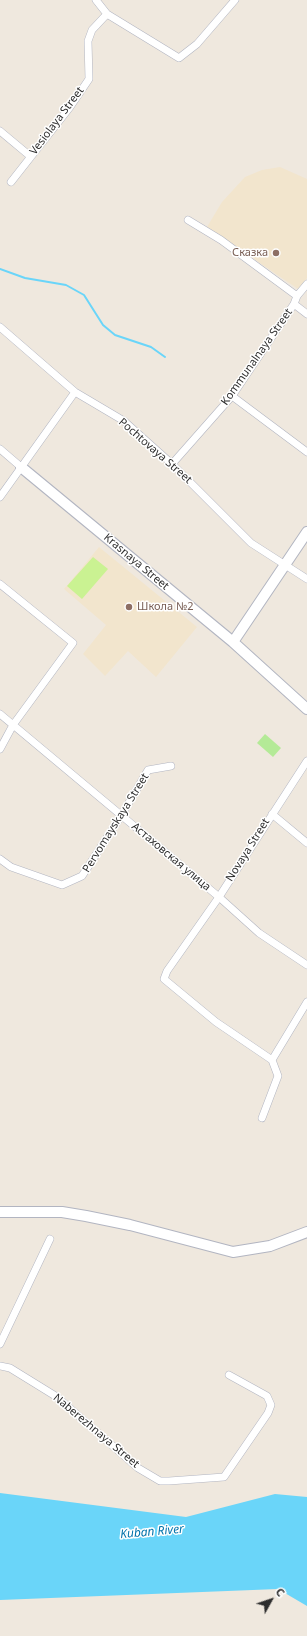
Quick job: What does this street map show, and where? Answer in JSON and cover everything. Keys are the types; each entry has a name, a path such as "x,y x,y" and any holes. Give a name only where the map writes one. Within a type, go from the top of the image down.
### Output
{"street":[{"path":"96,0 107,14 179,58 197,44 235,0"},
{"name":"Vesiolaya Street","path":"11,182 70,107 89,78 88,41 92,30 107,14"},
{"path":"0,131 30,156"},
{"path":"188,220 221,240 297,296"},
{"name":"Kommunalnaya Street","path":"172,464 232,396 294,304 297,296 307,284"},
{"path":"294,304 307,314"},
{"name":"Pochtovaya Street","path":"0,326 75,392 124,421 172,464 251,543 307,579"},
{"path":"0,497 75,392"},
{"path":"232,396 307,452"},
{"name":"Krasnaya Street","path":"0,449 233,642 307,709"},
{"path":"233,642 307,532"},
{"path":"0,584 73,643 13,725 0,749"},
{"name":"Астаховская улица","path":"0,714 219,897 259,933 307,965"},
{"name":"Novaya Street","path":"272,1060 216,1022 164,979 167,971 219,897 307,761"},
{"name":"Pervomayskaya Street","path":"0,859 12,867 62,885 82,876 121,816 148,770 171,766"},
{"path":"272,814 307,843"},
{"path":"262,1118 278,1076 272,1060 307,1002"},
{"path":"0,1212 62,1212 86,1216 130,1225 233,1252 270,1246 307,1232"},
{"path":"0,1344 50,1238"},
{"name":"Naberezhnaya Street","path":"0,1366 10,1368 58,1397 138,1468 160,1481 224,1477 268,1413 272,1405 267,1396 229,1375"}],"shaded area":[{"name":"Сказка","path":"280,167 307,179 307,278 298,289 207,227 222,202 245,177 262,170"},
{"name":"Школа №2","path":"99,547 197,627 156,677 128,651 105,676 83,654 106,625 64,589"}],"green space":[{"path":"93,557 108,569 82,599 67,586"},
{"path":"265,734 281,748 273,757 257,743"}],"water":[{"name":"Kuban River","path":"0,1493 186,1517 275,1494 307,1497 307,1606 278,1589 0,1600"}],"waterway":[{"path":"0,269 25,278 66,285 84,295 103,325 115,335 151,347 165,357"}],"place":[{"name":"Сказка","path":"276,253"},
{"name":"Школа №2","path":"129,607"}]}
